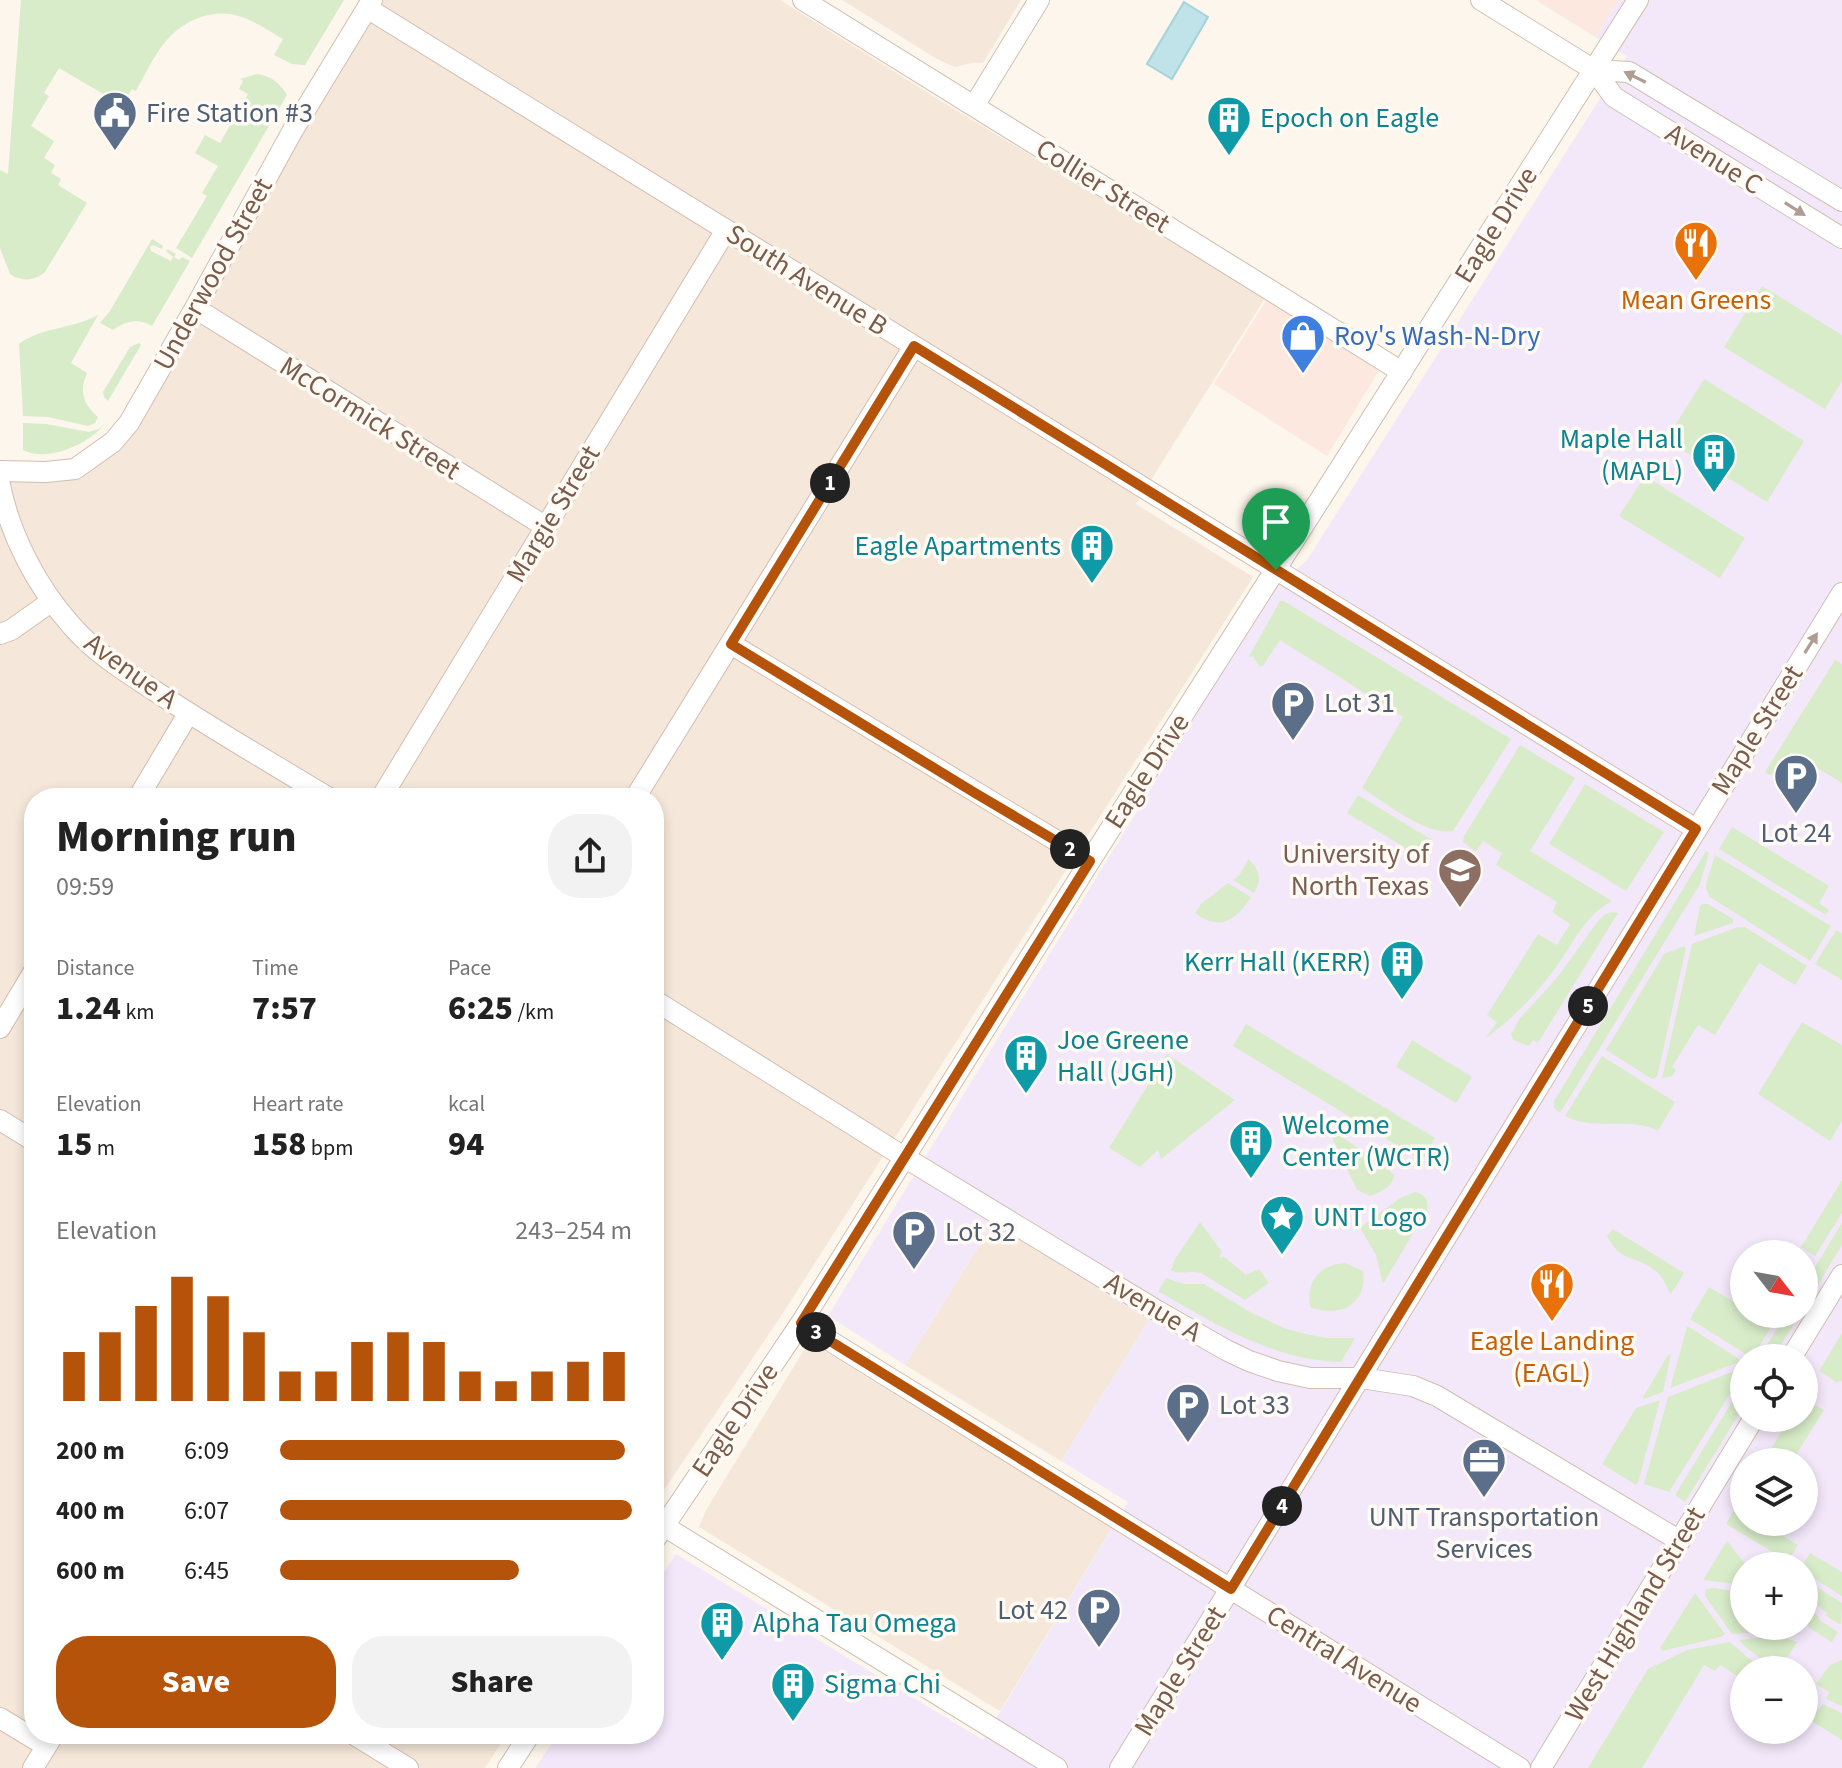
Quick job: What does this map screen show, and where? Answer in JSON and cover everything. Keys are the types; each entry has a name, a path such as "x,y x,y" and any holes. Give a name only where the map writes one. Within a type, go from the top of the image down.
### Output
{"street":[{"name":"Collier Street","path":"803,0 1402,372"},
{"path":"974,106 1039,0"},
{"name":"Avenue C","path":"1481,0 1594,70 1614,97 1842,238"},
{"name":"Eagle Drive","path":"664,1519 801,1323 1090,861 1638,0"},
{"name":"South Avenue B","path":"369,4 726,230 1696,829"},
{"name":"Underwood Street","path":"0,471 75,469 113,442 129,423 293,130 369,4"},
{"name":"Avenue C","path":"1594,70 1629,72 1842,201"},
{"name":"Margie Street","path":"387,788 726,230"},
{"name":"McCormick Street","path":"195,308 546,527"},
{"path":"641,788 914,346"},
{"name":"Avenue A","path":"0,485 26,559 71,626 104,657 188,714 312,788"},
{"name":"Maple Street","path":"1120,1768 1842,593"},
{"path":"0,634 11,630 52,601"},
{"path":"731,644 1090,861"},
{"path":"144,788 188,714"},
{"path":"0,1028 24,988"},
{"name":"Avenue A","path":"664,1006 904,1157 1226,1350 1278,1371 1310,1378 1361,1378 1413,1386 1437,1396 1680,1541"},
{"path":"0,1120 24,1135"},
{"path":"1800,1344 1842,1275"},
{"name":"Central Avenue","path":"801,1323 1520,1768"},
{"name":"West Highland Street","path":"1541,1768 1746,1432"},
{"path":"664,1533 1057,1768"},
{"path":"0,1718 24,1729"},
{"path":"33,1768 48,1744"},
{"path":"369,1744 408,1768"},
{"path":"508,1768 524,1744"}],"shaded area":[{"path":"378,0 780,0 1265,298 1136,504 1253,577 783,1313 664,1490 664,788 24,788 24,1744 501,1744 485,1768 0,1768 0,471 46,472 113,442"},
{"path":"842,0 1021,0 983,63 955,67"},
{"path":"1536,0 1619,0 1595,37"},
{"name":"University of North Texas","path":"1619,0 1842,0 1842,1768 535,1768 551,1744 664,1744 664,1572 676,1554 983,1740 1128,1502 1061,1461 1149,1320 993,1223 905,1365 828,1316 1270,594 1307,560 1627,56 1595,37"},
{"path":"1267,299 1380,369 1327,456 1214,384"},
{"path":"993,1223 1149,1320 1061,1461 905,1365"},
{"path":"816,1346 1112,1528 1000,1711 699,1527 706,1510 804,1350"}],"green space":[{"path":"21,0 344,0 305,65 292,64 274,55 283,39 250,20 220,14 188,23 169,38 136,91 132,89 122,105 59,68 44,93 49,96 31,126 54,141 44,158 55,165 51,173 61,179 58,185 87,203 45,272 28,279 10,274 0,248 0,170 8,174"},
{"path":"257,74 275,81 287,95 192,258 176,248 207,196 202,193 218,166 195,153 205,135 220,143 248,94 239,89 243,81 240,79"},
{"path":"152,239 163,246 162,249 153,245 151,251 171,261 173,257 167,249 179,260 182,257 190,261 152,326 132,322 113,330 100,323"},
{"path":"1762,286 1842,335 1842,381 1825,409 1724,347"},
{"path":"98,315 71,363 87,373 84,397 98,417 95,423 88,426 48,417 23,416 19,344 37,334"},
{"path":"141,345 108,401 103,392 130,347"},
{"path":"1704,379 1804,441 1767,502 1666,440"},
{"path":"106,422 99,430 91,437 69,449 45,454 23,450 23,423 89,432 99,429"},
{"path":"1645,476 1745,538 1720,578 1619,516"},
{"path":"1280,601 1511,739 1453,831 1419,824 1362,788 1403,717 1280,640 1263,666 1259,666 1253,656 1248,658"},
{"path":"1835,660 1842,664 1842,783 1791,752 1777,773 1769,775 1765,772"},
{"path":"1520,745 1575,778 1530,851 1612,901 1587,922 1533,996 1486,1038 1497,1022 1487,1015 1538,934 1557,945 1570,924 1552,912 1557,902 1496,865 1502,853 1483,841 1476,852 1463,842"},
{"path":"1585,784 1664,832 1626,891 1549,844"},
{"path":"1358,795 1432,840 1422,858 1347,813"},
{"path":"1732,827 1829,886 1819,903 1829,910 1826,915 1719,849"},
{"path":"1706,851 1709,853 1700,884 1560,1113 1554,1108 1554,1101"},
{"path":"1715,855 1831,926 1810,961 1710,897 1706,884"},
{"path":"1248,859 1258,875 1254,893 1233,880 1239,876"},
{"path":"1228,883 1251,897 1240,912 1220,922 1212,922 1195,913 1201,904"},
{"path":"1702,904 1708,904 1733,919 1733,923 1694,936"},
{"path":"1611,912 1618,913 1538,1043 1533,1040 1529,1046 1513,1040 1511,1034 1520,1018 1556,979 1598,921"},
{"path":"1745,927 1807,966 1795,985 1759,963 1715,1035 1698,1025 1672,1067 1676,1070 1672,1076 1662,1078 1692,944"},
{"path":"1836,930 1842,933 1842,980 1815,964"},
{"path":"1684,946 1657,1077 1652,1079 1606,1050 1664,954"},
{"path":"1802,1022 1842,1045 1842,1121 1830,1141 1758,1094"},
{"path":"1246,1024 1435,1138 1424,1157 1418,1158 1233,1046"},
{"path":"1412,1040 1472,1077 1456,1103 1396,1067"},
{"path":"1167,1054 1235,1100 1161,1159 1158,1150 1140,1167 1109,1148"},
{"path":"1602,1056 1675,1102 1658,1131 1635,1125 1588,1123 1565,1116"},
{"path":"1327,1127 1386,1167 1394,1175 1389,1186 1370,1196 1357,1190"},
{"path":"1842,1180 1842,1213 1818,1251 1818,1240 1805,1240"},
{"path":"1415,1192 1426,1198 1427,1210 1383,1284 1376,1255 1360,1228 1400,1198"},
{"path":"1200,1222 1222,1252 1219,1256 1246,1275 1259,1269 1269,1283 1245,1300 1201,1273 1171,1270"},
{"path":"1842,1223 1842,1245 1818,1285 1818,1262"},
{"path":"1613,1229 1684,1273 1671,1294 1656,1271 1617,1250 1607,1236"},
{"path":"1345,1263 1363,1271 1361,1292 1356,1300 1341,1310 1310,1307 1310,1289 1316,1276 1328,1267"},
{"path":"1166,1278 1184,1284 1204,1284 1284,1328 1327,1338 1355,1338 1341,1362 1316,1360 1269,1348 1223,1328 1158,1291"},
{"path":"1709,1287 1730,1300 1730,1328 1770,1328 1761,1344 1730,1344 1690,1319"},
{"path":"1687,1327 1730,1353 1730,1366 1670,1388"},
{"path":"1777,1328 1791,1328 1782,1344 1768,1344"},
{"path":"1842,1333 1842,1381 1836,1382 1819,1371"},
{"path":"1671,1354 1663,1392 1644,1399 1668,1355"},
{"path":"1730,1373 1730,1394 1669,1492 1644,1484 1668,1397"},
{"path":"1660,1400 1636,1485 1602,1464 1636,1408"},
{"path":"1730,1405 1730,1429 1685,1502 1675,1495"},
{"path":"1781,1432 1810,1432 1800,1448 1772,1448"},
{"path":"1746,1536 1783,1536 1798,1545 1794,1552 1773,1552"},
{"path":"1727,1541 1736,1552 1730,1552 1730,1583 1703,1580"},
{"path":"1818,1558 1842,1572 1842,1596 1818,1581"},
{"path":"1818,1588 1842,1603 1841,1625 1826,1616 1827,1613 1818,1605"},
{"path":"1706,1589 1730,1591 1730,1631 1705,1596"},
{"path":"1695,1593 1725,1634 1662,1651 1660,1648"},
{"path":"1818,1617 1838,1632 1832,1642 1818,1633"},
{"path":"1739,1640 1797,1642 1788,1656 1758,1656"},
{"path":"1730,1642 1746,1656 1730,1656 1730,1671 1720,1665 1715,1671 1704,1665 1642,1768 1588,1768 1648,1669 1687,1650"},
{"path":"1842,1660 1842,1706 1826,1699 1829,1692 1818,1685 1830,1665"},
{"path":"1823,1704 1842,1713 1842,1740 1818,1725 1818,1708"}],"water":[{"path":"1184,2 1208,17 1172,79 1147,64"}],"place":[{"name":"Fire Station #3","path":"115,152"},
{"name":"Epoch on Eagle","path":"1229,157"},
{"name":"Mean Greens","path":"1696,282"},
{"name":"Roy's Wash-N-Dry","path":"1303,375"},
{"name":"Maple Hall (MAPL)","path":"1714,494"},
{"name":"Eagle Apartments","path":"1092,585"},
{"name":"Lot 31","path":"1293,742"},
{"name":"Lot 24","path":"1796,815"},
{"name":"University of North Texas","path":"1460,909"},
{"name":"Kerr Hall (KERR)","path":"1402,1001"},
{"name":"Joe Greene Hall (JGH)","path":"1026,1095"},
{"name":"Welcome Center (WCTR)","path":"1251,1180"},
{"name":"UNT Logo","path":"1282,1256"},
{"name":"Lot 32","path":"914,1271"},
{"name":"Eagle Landing (EAGL)","path":"1552,1323"},
{"name":"Lot 33","path":"1188,1444"},
{"name":"UNT Transportation Services","path":"1484,1499"},
{"name":"Lot 42","path":"1099,1649"},
{"name":"Alpha Tau Omega","path":"722,1662"},
{"name":"Sigma Chi","path":"793,1723"}],"route":[{"path":"914,346 1276,570 1696,829 1231,1589 801,1323 1090,861 731,644 914,346"}]}
